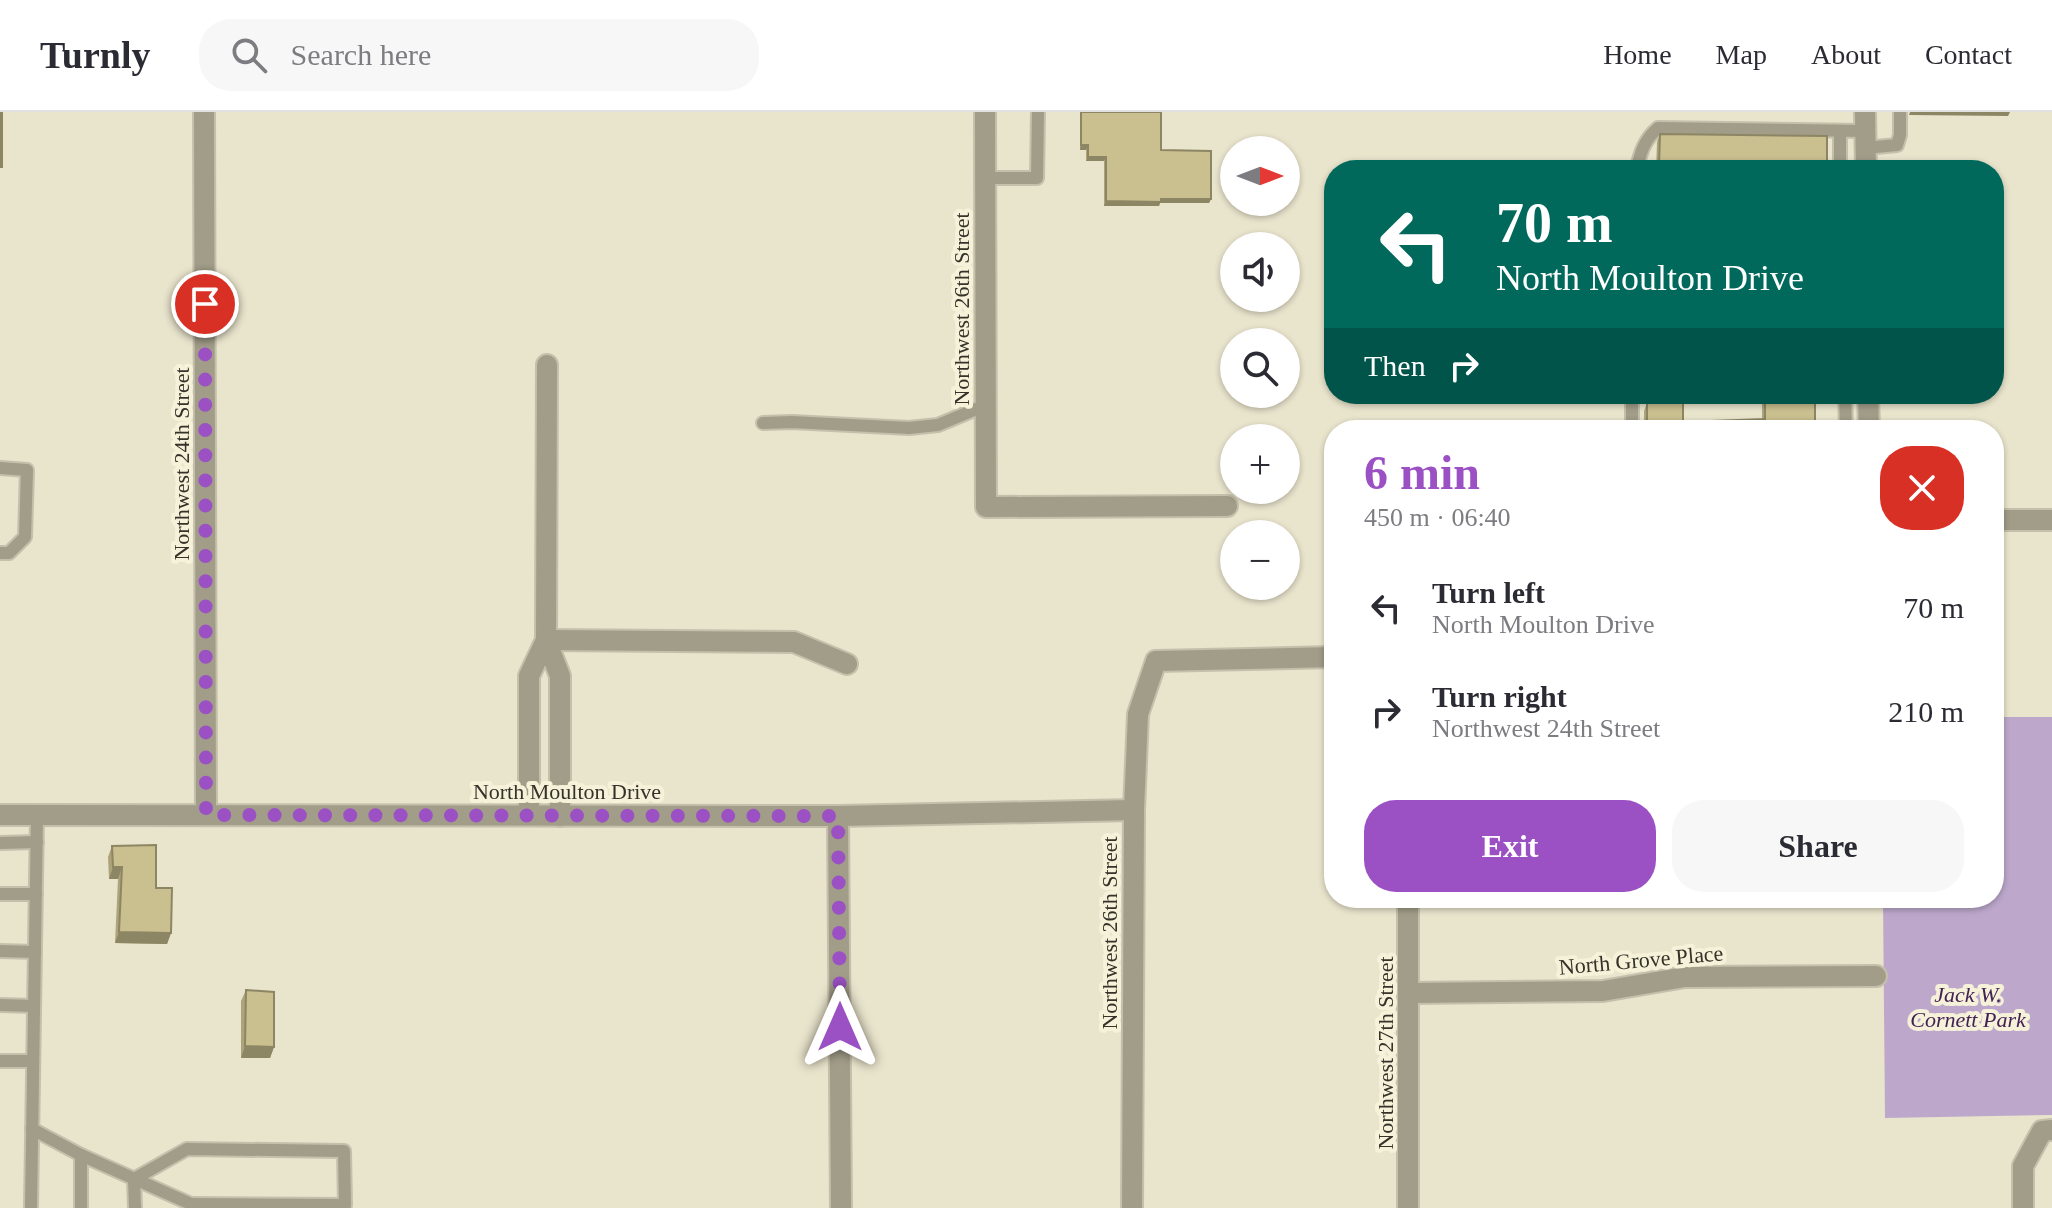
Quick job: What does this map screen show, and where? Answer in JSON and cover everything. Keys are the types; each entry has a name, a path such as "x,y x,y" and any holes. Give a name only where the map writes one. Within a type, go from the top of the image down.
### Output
{"street":[{"name":"Northwest 24th Street","path":"204,112 206,815"},
{"name":"Northwest 26th Street","path":"985,112 986,507 1227,506"},
{"path":"1865,130 1866,160"},
{"path":"547,365 546,640 560,676 560,816"},
{"path":"2004,520 2052,520"},
{"path":"546,640 794,642 847,664"},
{"path":"529,815 529,676 546,640"},
{"name":"Northwest 26th Street","path":"1132,1208 1134,810 1138,714 1156,661 1324,657"},
{"path":"529,723 559,723"},
{"name":"North Moulton Drive","path":"0,815 838,816 1134,810"},
{"path":"838,816 841,1208"},
{"name":"Northwest 27th Street","path":"1408,908 1408,1208"},
{"name":"North Grove Place","path":"1409,993 1603,991 1685,977 1876,976"},
{"path":"2023,1208 2023,1166 2047,1130"}],"lane":[{"path":"985,178 1037,178 1038,112"},
{"path":"1639,160 1642,147 1658,128 1865,130 1897,145 1900,112"},
{"path":"1840,131 1840,160"},
{"path":"763,423 909,428 938,425 986,405"},
{"path":"0,468 27,470 25,537 9,553 0,553"},
{"path":"31,1208 37,815"},
{"path":"0,843 37,842"},
{"path":"0,894 36,894"},
{"path":"0,951 35,952"},
{"path":"0,1005 34,1006"},
{"path":"0,1061 33,1061"},
{"path":"32,1129 81,1155 191,1206 345,1205 344,1151 187,1149 134,1179"},
{"path":"81,1155 81,1208"},
{"path":"134,1179 135,1208"}],"green space":[{"name":"Jack W. Cornett Park","path":"2004,717 2052,717 2052,1115 1885,1118 1883,908 2004,908"}],"building":[{"path":"2,112 2,167 0,167"},
{"path":"1081,112 1161,112 1161,150 1211,151 1211,199 1106,201 1106,157 1088,157 1088,145 1081,145"},
{"path":"1660,134 1827,136 1827,160 1659,160"},
{"path":"1647,404 1683,404 1683,420 1647,420"},
{"path":"1765,404 1815,404 1815,420 1738,420 1765,419"},
{"path":"156,845 156,888 172,888 171,933 119,932 122,867 113,867 112,846"},
{"path":"246,990 274,992 274,1047 245,1046"}],"route":[{"path":"205,304 206,815 838,816 840,1027"}]}
